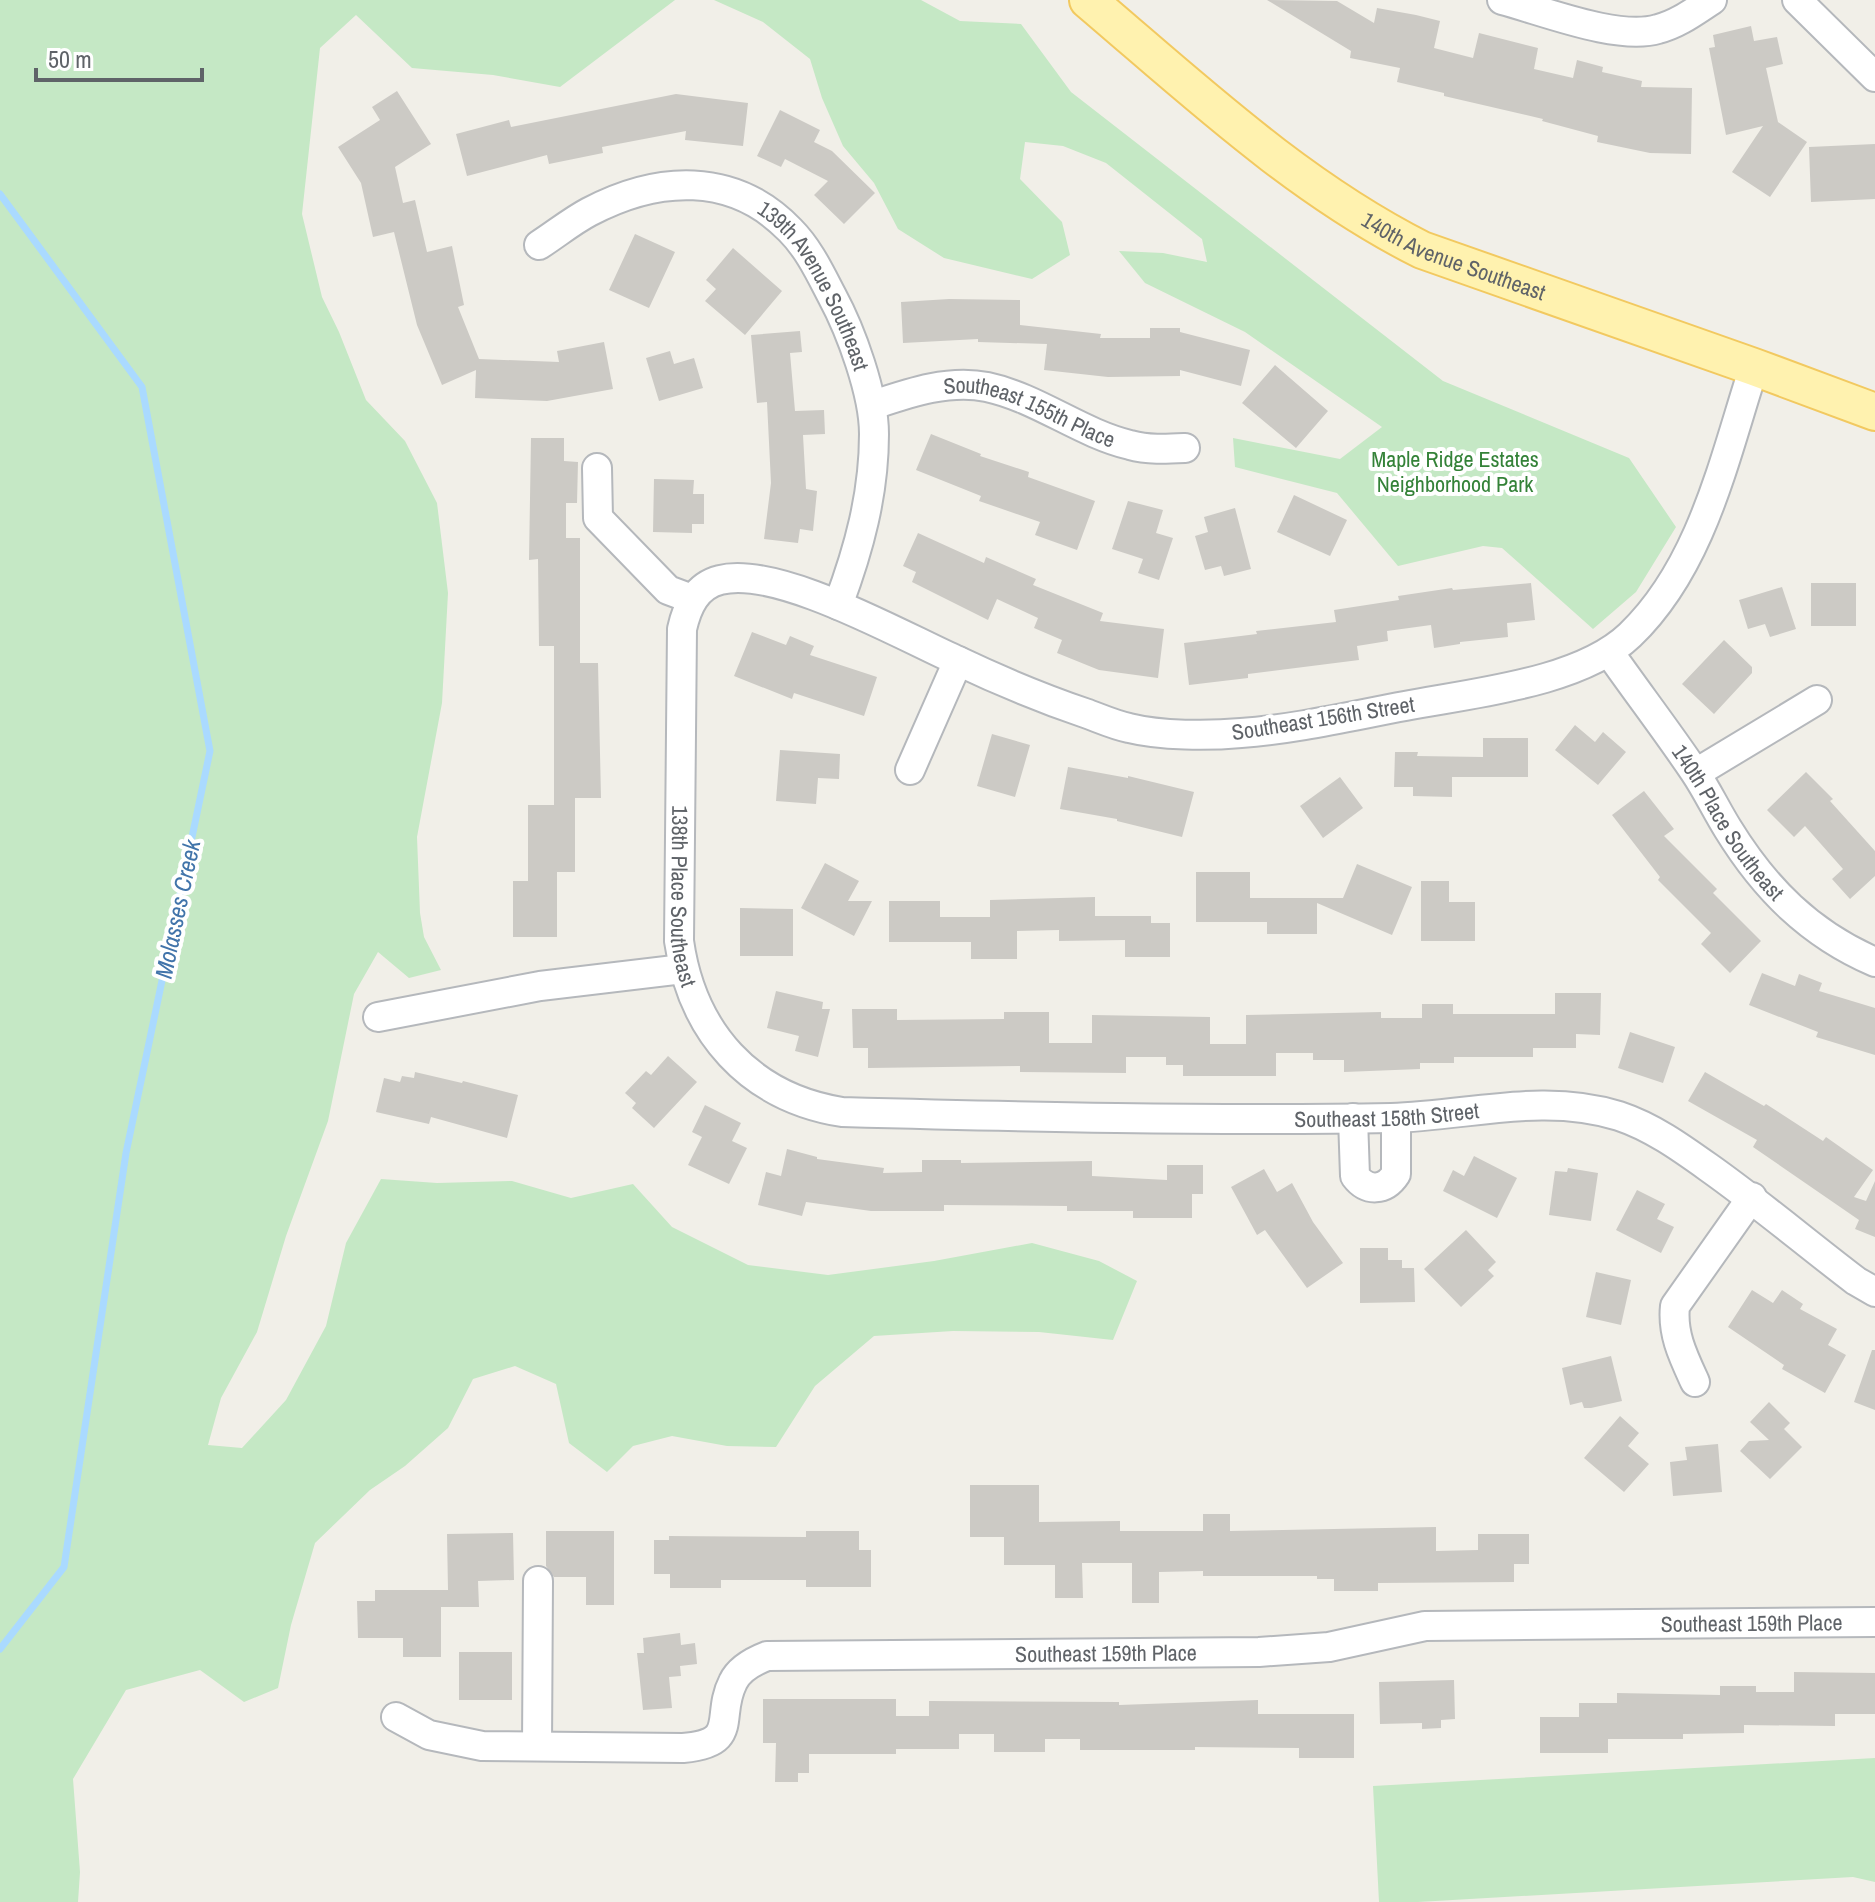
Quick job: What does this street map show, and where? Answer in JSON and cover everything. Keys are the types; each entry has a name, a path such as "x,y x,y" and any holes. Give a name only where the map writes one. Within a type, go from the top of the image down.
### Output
{"main road":[{"name":"140th Avenue Southeast","path":"1088,0 1289,167 1370,224 1422,250 1875,412"}],"street":[{"path":"1513,1 1625,33 1657,30 1712,0"},
{"path":"1797,0 1875,77"},
{"name":"139th Avenue Southeast","path":"539,245 587,213 617,199 652,187 680,184 709,186 741,195 790,230 812,258 842,313 873,405 873,465 867,509 857,554 838,605"},
{"name":"Southeast 156th Street","path":"692,599 706,585 718,580 743,578 799,590 1059,704 1130,729 1185,734 1241,733 1346,717 1522,683 1577,666 1609,652 1646,619 1671,586 1687,561 1754,367"},
{"name":"Southeast 155th Place","path":"873,405 930,388 958,385 984,387 1011,394 1109,439 1152,449 1185,448"},
{"path":"597,468 598,518 668,590 692,599"},
{"name":"138th Place Southeast","path":"692,599 682,629 679,941 683,969 712,1033 727,1053 748,1072 794,1100 842,1112"},
{"name":"140th Place Southeast","path":"1609,652 1696,773 1729,831 1769,888 1791,910 1829,939 1875,962"},
{"path":"910,770 958,661"},
{"path":"1696,773 1817,700"},
{"path":"378,1017 540,986 683,969"},
{"name":"Southeast 158th Street","path":"842,1112 1096,1119 1396,1118 1513,1106 1589,1109 1619,1116 1665,1138 1752,1197 1856,1281 1875,1292"},
{"path":"1353,1118 1355,1176 1360,1183 1376,1188 1384,1187 1396,1174 1396,1118"},
{"path":"1695,1382 1677,1340 1675,1306 1752,1197"},
{"path":"537,1746 538,1581"},
{"name":"Southeast 159th Place","path":"396,1717 429,1735 482,1746 683,1748 712,1742 721,1733 733,1681 754,1661 776,1655 1259,1652 1329,1647 1425,1626 1875,1622"}],"green space":[{"path":"0,0 675,0 560,87 493,75 412,68 356,15 320,48 302,214 322,297 366,400 405,441 437,503 448,593 442,703 417,837 424,937 441,970 409,978 378,952 354,994 328,1121 286,1236 257,1332 221,1398 208,1445 242,1448 286,1400 326,1326 346,1243 381,1179 437,1183 512,1181 571,1198 633,1184 672,1227 748,1265 828,1275 934,1261 1032,1243 1099,1261 1137,1281 1113,1340 1039,1332 953,1331 874,1336 815,1386 776,1447 727,1446 672,1436 633,1446 607,1472 569,1443 556,1384 515,1366 473,1379 448,1428 405,1466 370,1490 315,1543 291,1625 278,1688 244,1702 200,1670 126,1690 73,1779 80,1872 78,1902 0,1902"},
{"name":"Maple Ridge Estates Neighborhood Park","path":"714,0 921,0 960,21 1021,24 1071,92 1443,381 1629,458 1676,527 1636,592 1593,629 1502,548 1483,546 1398,566 1337,493 1235,467 1233,438 1340,459 1382,427 1245,332 1145,283 1119,251 1163,253 1207,262 1202,239 1106,163 1063,146 1025,142 1020,179 1062,222 1070,255 1032,279 944,258 898,229 874,183 843,146 822,98 810,59 763,22"},
{"path":"1875,1758 1875,1882 1853,1877 1379,1902 1373,1786"}],"building":[{"path":"1267,0 1337,1 1374,23 1377,8 1416,15 1440,21 1434,48 1473,58 1479,33 1538,48 1534,69 1573,78 1577,60 1603,67 1602,72 1642,81 1641,87 1692,88 1691,154 1650,153 1597,142 1598,136 1543,119 1397,82 1400,68 1350,58 1351,51"},
{"path":"1751,26 1754,41 1777,37 1783,64 1766,68 1778,122 1807,142 1770,197 1732,172 1763,126 1726,135 1709,48 1715,47 1713,35"},
{"path":"397,91 431,144 395,167 403,203 415,200 427,252 452,246 464,305 458,307 479,359 559,362 557,351 604,342 613,389 547,401 475,398 476,370 442,385 417,325 394,232 373,237 361,183 338,147 380,120 372,107"},
{"path":"676,94 748,103 743,146 685,140 686,131 602,147 603,153 549,164 547,155 467,176 456,134 509,120 511,127"},
{"path":"780,110 820,130 814,142 832,151 875,193 844,224 814,195 828,181 785,159 781,167 757,156"},
{"path":"1875,144 1875,199 1811,202 1809,147"},
{"path":"635,234 675,252 649,308 609,290"},
{"path":"733,248 782,291 745,335 705,301 716,289 706,280"},
{"path":"1020,300 1020,325 1101,334 1100,338 1150,338 1150,328 1180,328 1180,332 1250,350 1241,386 1180,370 1180,376 1108,377 1044,370 1047,344 978,342 978,339 903,343 901,302"},
{"path":"800,331 802,352 790,353 795,411 824,410 825,434 803,435 806,489 817,491 813,531 800,529 798,543 764,539 771,483 767,402 757,403 751,335"},
{"path":"670,351 674,364 694,358 703,388 659,401 646,358"},
{"path":"1275,365 1328,411 1296,448 1242,403"},
{"path":"931,434 980,456 1029,472 1028,477 1095,501 1077,550 1035,535 1040,522 979,501 981,496 916,470"},
{"path":"531,438 564,438 564,461 578,462 577,503 566,503 566,538 580,538 580,663 598,663 601,798 575,798 575,872 557,872 557,937 513,937 513,881 528,881 528,805 554,805 554,646 539,646 538,559 529,560"},
{"path":"654,479 694,480 693,494 704,494 704,524 692,524 692,533 653,532"},
{"path":"1294,495 1347,520 1330,556 1277,532"},
{"path":"1128,501 1163,510 1156,533 1173,538 1159,580 1138,573 1143,559 1112,549"},
{"path":"1235,508 1251,569 1224,576 1221,566 1205,570 1195,536 1208,532 1204,517"},
{"path":"918,533 984,563 986,557 1036,579 1033,585 1103,613 1100,621 1164,629 1158,678 1099,670 1057,653 1062,640 1034,628 1038,618 997,599 988,620 912,582 916,572 903,566"},
{"path":"1531,583 1535,620 1507,623 1508,637 1434,648 1431,625 1387,631 1388,641 1357,646 1359,660 1189,685 1184,643 1336,622 1334,610 1399,600 1398,596 1452,588"},
{"path":"1811,583 1856,583 1856,626 1811,626"},
{"path":"1782,587 1796,629 1770,637 1765,624 1748,629 1739,600"},
{"path":"752,632 786,645 790,636 814,646 810,655 877,677 864,716 794,693 792,699 734,676"},
{"path":"1724,640 1752,667 1752,673 1714,714 1682,684"},
{"path":"1575,725 1595,742 1603,732 1626,752 1598,785 1555,750"},
{"path":"992,734 1030,745 1015,797 977,786"},
{"path":"1483,738 1528,738 1528,777 1452,777 1452,797 1413,796 1413,787 1394,787 1395,752 1418,752 1417,756 1483,757"},
{"path":"780,750 840,754 839,779 818,778 816,804 776,801"},
{"path":"1068,767 1128,776 1194,792 1182,837 1117,819 1060,809"},
{"path":"1806,772 1833,799 1830,801 1875,851 1875,876 1850,899 1832,879 1843,869 1805,826 1794,837 1767,810"},
{"path":"1340,777 1363,808 1323,838 1300,806"},
{"path":"1644,791 1674,829 1664,836 1717,889 1713,893 1761,941 1730,973 1701,944 1711,933 1658,880 1660,877 1612,815"},
{"path":"825,863 859,881 848,901 872,901 854,936 801,908"},
{"path":"1357,864 1412,887 1392,935 1317,903 1317,934 1267,934 1267,922 1196,922 1196,872 1250,872 1250,898 1343,898"},
{"path":"1421,881 1449,881 1449,902 1475,902 1475,941 1421,941"},
{"path":"1095,897 1095,916 1151,916 1151,923 1170,923 1170,957 1125,957 1125,940 1059,941 1059,930 1017,931 1017,959 971,959 971,942 889,942 889,901 940,901 940,917 990,917 990,900"},
{"path":"740,908 793,909 793,956 740,956"},
{"path":"1762,973 1795,986 1799,974 1822,983 1819,991 1875,1008 1875,1055 1816,1037 1818,1032 1749,1005"},
{"path":"776,991 823,1002 822,1009 830,1009 818,1057 795,1051 799,1036 767,1028"},
{"path":"1555,993 1601,993 1600,1035 1576,1034 1576,1048 1533,1048 1533,1057 1454,1057 1454,1063 1420,1063 1420,1069 1344,1072 1344,1060 1313,1060 1313,1053 1276,1053 1276,1076 1183,1076 1183,1065 1166,1065 1166,1057 1126,1057 1126,1073 1020,1072 1020,1066 868,1068 868,1048 853,1048 852,1009 897,1009 897,1020 1004,1019 1004,1012 1049,1012 1049,1043 1092,1043 1092,1015 1210,1017 1210,1044 1246,1044 1246,1015 1381,1012 1381,1018 1422,1018 1422,1004 1453,1004 1453,1014 1555,1014"},
{"path":"1630,1032 1675,1047 1663,1083 1618,1068"},
{"path":"668,1056 697,1082 654,1128 632,1108 636,1103 625,1093 646,1071 651,1075"},
{"path":"415,1072 518,1095 507,1138 431,1117 429,1124 376,1112 384,1078 400,1082 402,1076 414,1078"},
{"path":"1705,1072 1764,1106 1766,1104 1823,1141 1826,1137 1873,1170 1854,1197 1866,1201 1875,1181 1875,1237 1855,1229 1859,1220 1753,1147 1757,1140 1688,1101"},
{"path":"705,1105 741,1123 732,1141 747,1148 729,1184 688,1165 702,1137 692,1132"},
{"path":"787,1149 817,1159 884,1168 883,1173 922,1172 922,1160 961,1160 961,1163 1092,1161 1092,1176 1167,1180 1167,1165 1203,1165 1203,1194 1192,1194 1192,1218 1133,1218 1133,1211 1067,1211 1067,1206 944,1205 944,1211 871,1211 806,1202 802,1216 758,1205 766,1172 781,1176"},
{"path":"1474,1156 1517,1178 1497,1218 1443,1191 1453,1170 1464,1176"},
{"path":"1568,1168 1598,1173 1591,1221 1549,1215 1555,1171 1567,1172"},
{"path":"1264,1169 1277,1192 1292,1183 1313,1222 1343,1263 1307,1288 1265,1230 1257,1235 1231,1187"},
{"path":"1637,1190 1665,1204 1657,1219 1674,1227 1661,1253 1616,1230"},
{"path":"1466,1230 1496,1262 1488,1270 1494,1276 1461,1307 1424,1269"},
{"path":"1360,1248 1388,1248 1388,1260 1402,1260 1402,1268 1414,1268 1415,1302 1360,1303"},
{"path":"1596,1272 1631,1280 1621,1325 1586,1317"},
{"path":"1752,1290 1773,1303 1782,1290 1803,1304 1800,1309 1837,1329 1828,1345 1846,1355 1825,1393 1782,1369 1784,1365 1728,1327"},
{"path":"1872,1350 1875,1350 1875,1410 1854,1402"},
{"path":"1611,1356 1622,1401 1591,1408 1584,1408 1582,1402 1570,1405 1562,1368"},
{"path":"1769,1402 1790,1423 1784,1429 1802,1447 1770,1479 1740,1451 1749,1441 1769,1440 1750,1422"},
{"path":"1620,1416 1639,1433 1628,1446 1649,1464 1624,1492 1584,1458"},
{"path":"1718,1444 1722,1492 1673,1496 1670,1462 1687,1460 1685,1447"},
{"path":"970,1485 1039,1485 1039,1522 1120,1521 1120,1531 1203,1531 1203,1514 1230,1514 1230,1531 1436,1527 1436,1551 1478,1550 1478,1534 1529,1534 1529,1564 1514,1564 1514,1582 1378,1583 1378,1591 1334,1591 1334,1579 1317,1579 1317,1576 1203,1576 1203,1571 1159,1572 1159,1603 1132,1603 1132,1563 1082,1563 1083,1598 1055,1598 1055,1565 1004,1565 1004,1537 970,1537"},
{"path":"546,1531 614,1531 614,1605 586,1605 586,1577 554,1577 546,1566"},
{"path":"806,1531 859,1531 859,1550 871,1550 871,1587 806,1587 806,1580 721,1580 721,1588 670,1588 670,1574 654,1574 654,1540 669,1540 669,1536 806,1537"},
{"path":"513,1533 514,1580 478,1581 479,1607 441,1607 441,1657 403,1657 403,1638 358,1638 357,1601 375,1601 375,1590 448,1590 447,1534"},
{"path":"680,1633 681,1645 695,1643 697,1664 680,1666 681,1676 669,1677 672,1708 643,1710 637,1653 644,1653 643,1638"},
{"path":"459,1652 512,1652 512,1700 459,1700"},
{"path":"1794,1672 1875,1673 1875,1714 1835,1714 1835,1726 1744,1725 1744,1733 1683,1734 1683,1739 1608,1739 1608,1753 1540,1753 1540,1717 1579,1717 1579,1703 1617,1703 1617,1693 1720,1695 1720,1686 1756,1686 1756,1692 1794,1692"},
{"path":"1454,1680 1455,1719 1441,1720 1441,1728 1422,1729 1422,1723 1380,1724 1379,1682"},
{"path":"763,1699 896,1699 896,1716 929,1716 929,1701 1119,1702 1119,1705 1258,1700 1258,1714 1354,1714 1354,1758 1299,1758 1299,1748 1080,1750 1080,1739 1045,1739 1045,1752 994,1752 994,1734 959,1734 959,1749 896,1749 896,1754 809,1754 809,1773 798,1773 798,1782 775,1782 776,1743 763,1743"}],"waterway":[{"name":"Molasses Creek","path":"0,194 142,387 210,751 126,1153 64,1567 0,1649"}]}
